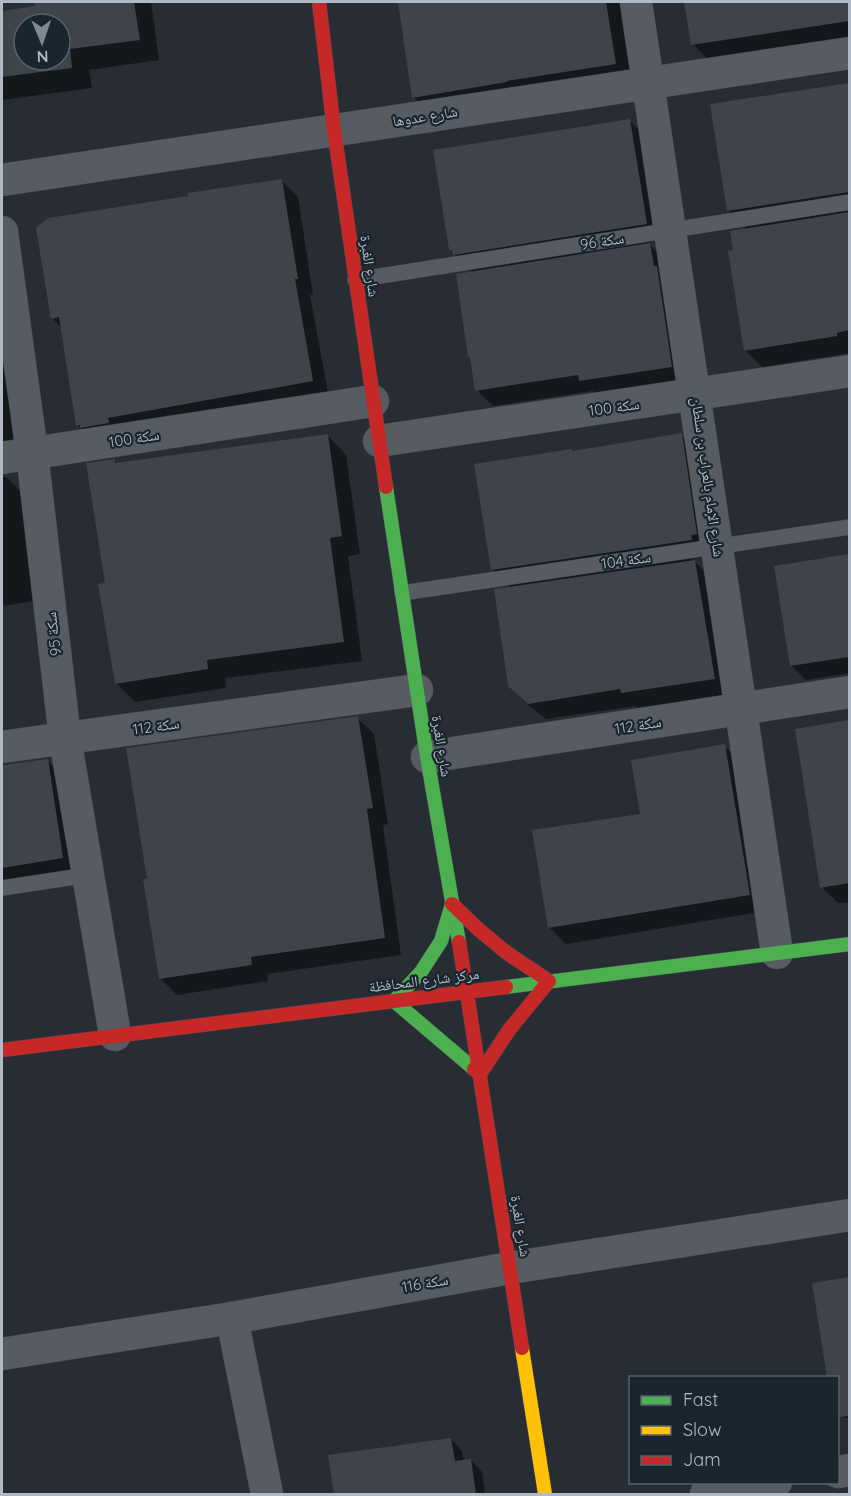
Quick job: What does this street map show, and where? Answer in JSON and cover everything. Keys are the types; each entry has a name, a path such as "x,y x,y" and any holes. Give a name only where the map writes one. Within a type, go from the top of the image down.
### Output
{"street":[{"name":"شارع الغبرة","path":"319,2 334,130 402,593 545,1494"},
{"name":"شارع الإمام بالعراب بن سلطان","path":"636,2 777,953"},
{"name":"شارع عدوها","path":"2,180 849,53"},
{"name":"سكة 95","path":"2,232 32,453 65,738 115,1035"},
{"name":"سكة 100","path":"379,441 849,371"},
{"name":"سكة 100","path":"2,458 373,401"},
{"name":"سكة 112","path":"2,747 417,690"},
{"name":"سكة 112","path":"427,757 849,692"},
{"path":"452,904 507,953 549,981 509,1030 480,1074 394,1000 421,972 441,941 452,904"},
{"name":"مركز شارع المحافظة","path":"2,1050 849,944"},
{"name":"سكة 116","path":"2,1354 232,1318 510,1268 849,1215"},
{"path":"232,1318 267,1494"},
{"path":"706,1494 764,1484"}],"lane":[{"name":"سكة 96","path":"355,279 849,202"},
{"name":"سكة 104","path":"402,593 849,527"},
{"path":"2,888 88,875"}],"building":[{"path":"35,2 134,2 140,40 72,49 72,12 12,12 12,72 41,72 2,77 2,11 35,6"},
{"path":"398,2 606,2 616,64 412,98"},
{"path":"684,2 849,2 849,21 691,45"},
{"path":"849,83 849,192 727,211 710,104"},
{"path":"630,119 647,224 453,255 452,250 449,250 433,150"},
{"path":"282,179 298,279 295,279 313,381 108,418 109,423 80,428 80,425 76,426 59,317 51,319 36,228 48,218"},
{"path":"849,212 849,330 837,333 837,336 744,351 728,251 733,250 730,231"},
{"path":"650,243 654,266 657,266 672,367 579,381 578,375 475,391 456,274"},
{"path":"682,433 697,534 691,535 692,540 491,570 474,464"},
{"path":"328,434 342,536 330,538 344,642 207,660 208,669 115,684 98,584 105,583 86,463 115,459 115,463"},
{"path":"849,554 849,657 790,666 774,566"},
{"path":"695,560 715,679 621,693 620,689 528,704 508,686 494,589"},
{"path":"358,716 373,808 367,809 385,938 251,957 252,965 159,979 143,879 147,879 126,748"},
{"path":"849,720 849,883 820,888 795,729"},
{"path":"725,744 750,895 548,928 532,830 640,814 631,760"},
{"path":"48,759 63,858 2,868 2,765"},
{"path":"849,1277 849,1416 839,1417 839,1376 827,1376 812,1283"},
{"path":"451,1438 455,1461 471,1459 476,1494 334,1494 328,1455"}],"traffic: fast":[{"path":"386,487 427,757 459,942"},
{"path":"452,904 441,941 421,972 394,1001 474,1069"},
{"path":"506,987 850,944"}],"traffic: slow":[{"path":"522,1348 545,1494"}],"traffic: jam":[{"path":"319,2 334,130 386,487"},
{"path":"452,904 507,953 549,981 509,1030 480,1074 474,1069"},
{"path":"459,942 522,1348"},
{"path":"2,1050 506,987"}]}
